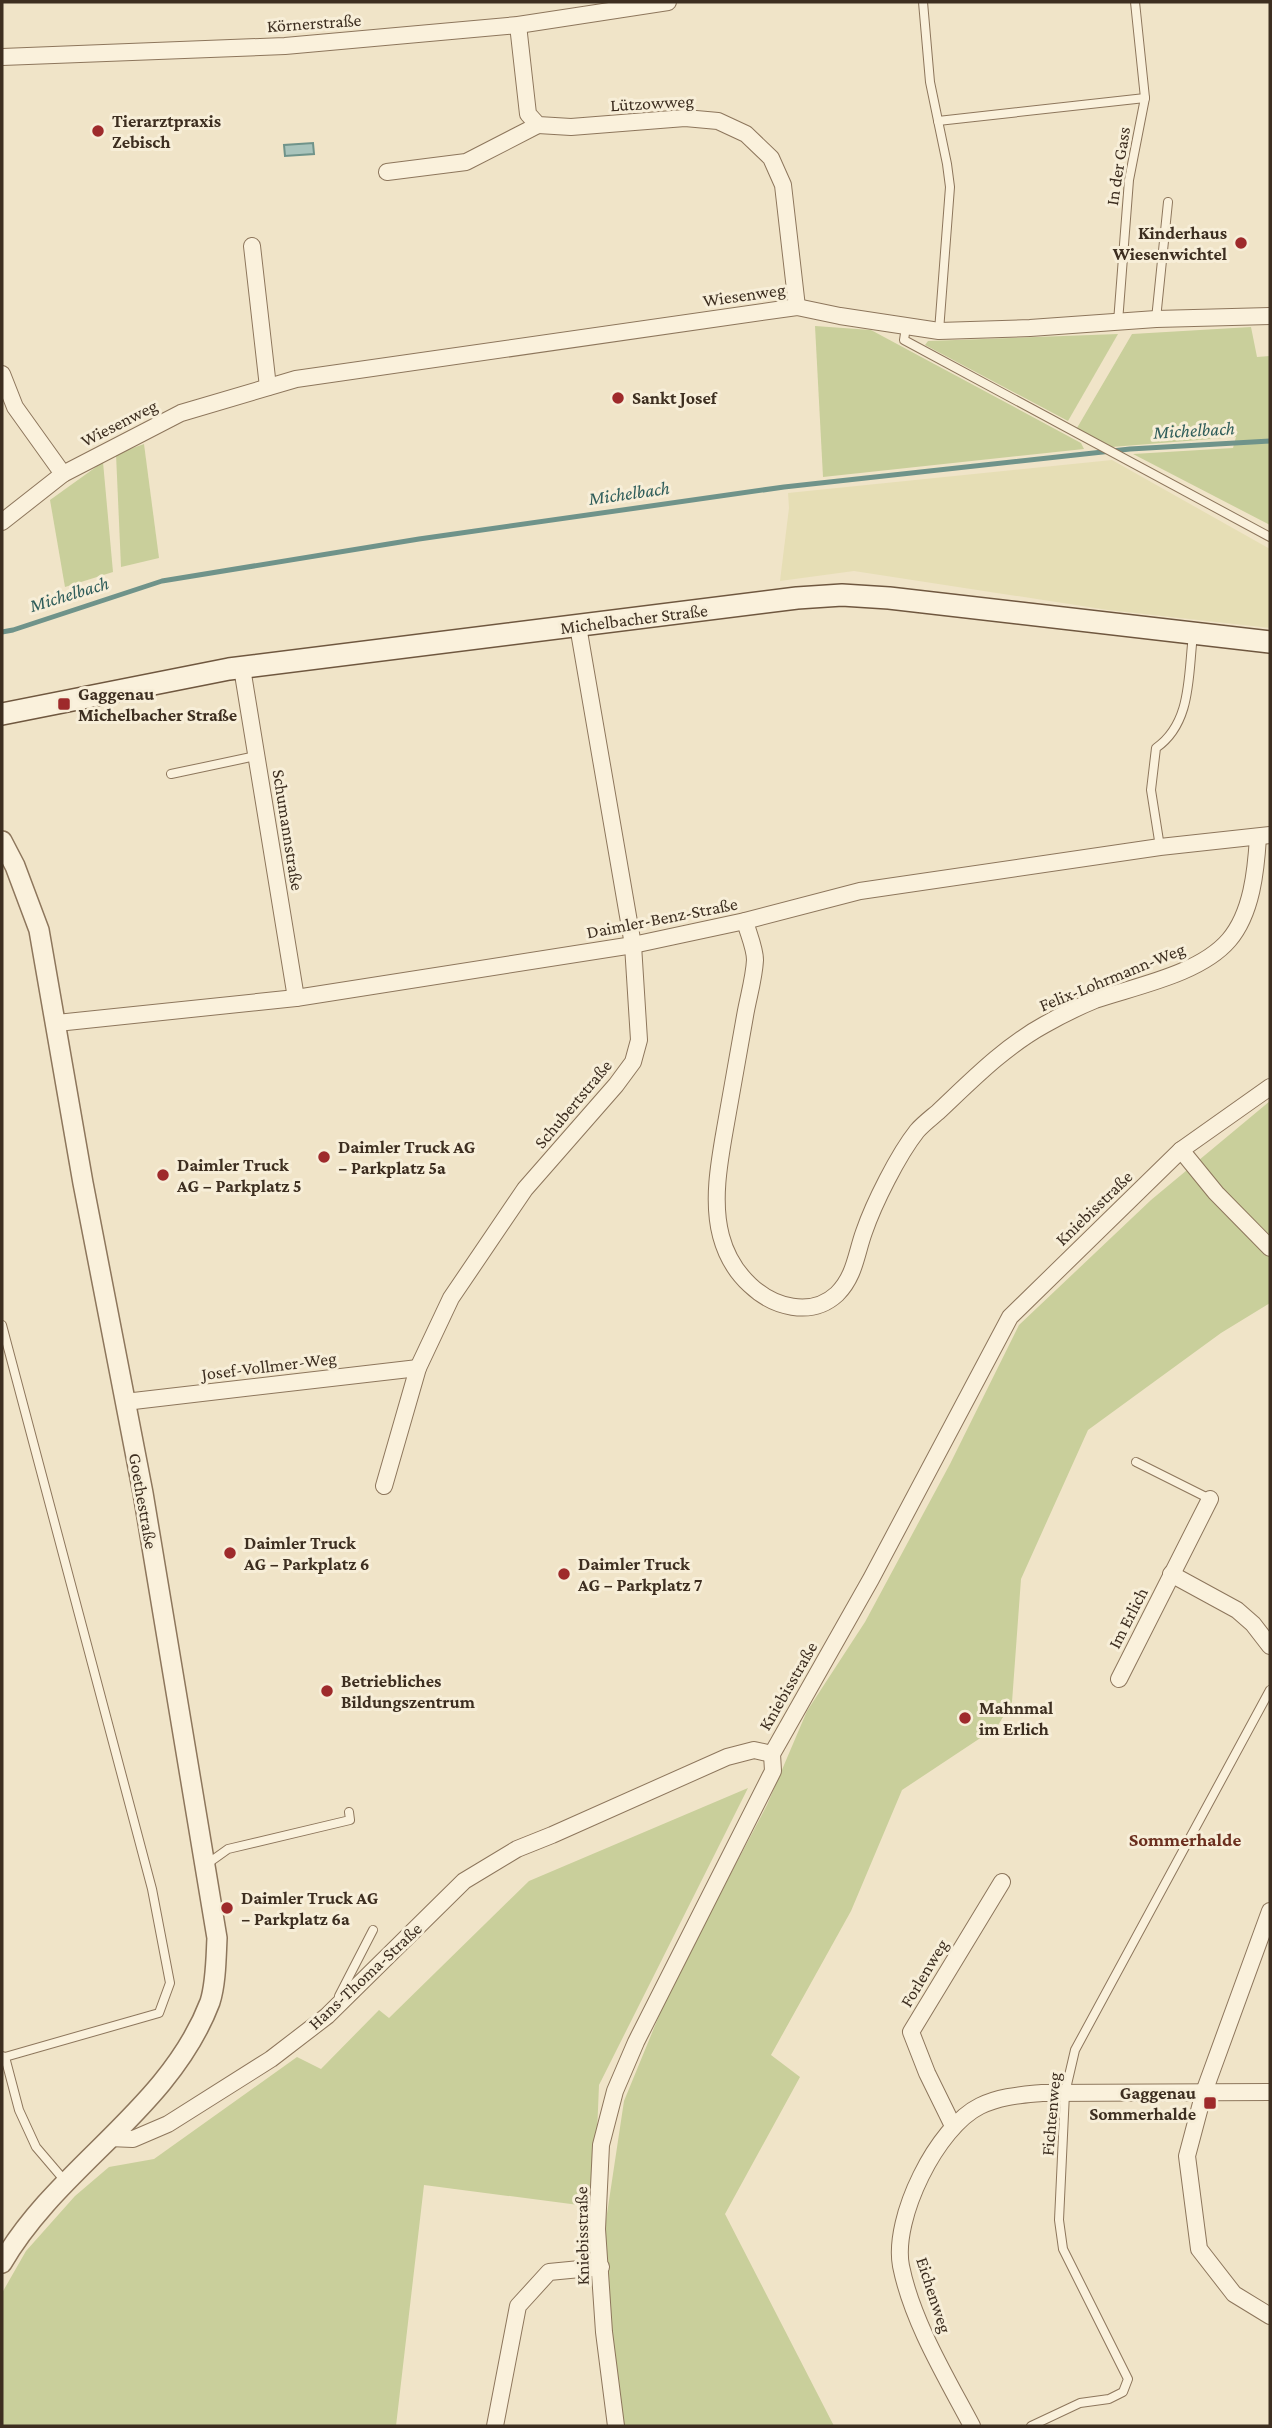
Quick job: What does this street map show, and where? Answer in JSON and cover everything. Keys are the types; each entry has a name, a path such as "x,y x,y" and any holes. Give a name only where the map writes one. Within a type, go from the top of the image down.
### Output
{"main road":[{"name":"Michelbacher Straße","path":"2,715 242,668 797,598 842,595 889,598 1270,642"}],"street":[{"name":"Körnerstraße","path":"2,57 285,46 518,26 668,2"},
{"path":"387,172 466,162 538,125 528,114 518,26"},
{"name":"Lützowweg","path":"538,125 571,127 685,118 718,121 746,134 771,158 783,186 797,307"},
{"path":"252,246 268,387"},
{"name":"Wiesenweg","path":"2,522 63,474 181,413 296,379 797,307 939,331 1156,319 1270,316"},
{"path":"2,374 15,407 63,474"},
{"name":"Schubertstraße","path":"384,1486 418,1368 451,1298 525,1189 633,1062 639,1040 633,945 578,626"},
{"name":"Schumannstraße","path":"242,668 296,998"},
{"name":"Daimler-Benz-Straße","path":"57,1023 296,998 633,945 745,922 860,891 1160,847 1264,836"},
{"name":"Felix-Lohrmann-Weg","path":"745,922 755,957 720,1156 718,1221 727,1255 734,1268 750,1285 768,1299 782,1305 803,1308 819,1304 836,1295 844,1285 854,1271 864,1230 891,1175 917,1132 984,1068 1041,1026 1092,1002 1144,985 1208,958 1230,939 1250,893 1264,836"},
{"name":"Goethestraße","path":"2,841 15,866 39,930 83,1183 143,1493 217,1938 211,1999 181,2056 153,2094 109,2138"},
{"name":"Kniebisstraße","path":"616,2426 604,2332 597,2230 601,2145 615,2091 642,2029 774,1771 772,1754 871,1579 1010,1317 1181,1150 1270,1087"},
{"path":"1181,1150 1216,1193 1270,1248"},
{"name":"Josef-Vollmer-Weg","path":"125,1402 418,1368"},
{"name":"Im Erlich","path":"1119,1679 1210,1499"},
{"path":"1171,1574 1237,1611 1253,1624 1270,1646"},
{"name":"Hans-Thoma-Straße","path":"109,2138 133,2140 168,2124 271,2059 327,2017 464,1881 517,1849 727,1757 754,1750 772,1754"},
{"name":"Forlenweg","path":"953,2126 927,2073 911,2032 1002,1882"},
{"path":"1270,1911 1205,2092 1187,2156 1199,2249 1234,2294 1270,2316"},
{"name":"Eichenweg","path":"972,2426 921,2325 901,2264 903,2223 927,2162 953,2126 979,2106 1006,2096 1042,2092 1270,2092"},
{"path":"2,2263 37,2214 109,2138"},
{"path":"495,2426 518,2306 549,2272 601,2267"}],"lane":[{"path":"923,2 930,82 950,187 939,331"},
{"name":"In der Gass","path":"1118,322 1129,180 1145,98 1135,2"},
{"name":"In der Gass","path":"938,121 1145,98"},
{"path":"1156,319 1168,202"},
{"path":"906,327 904,340 1270,537"},
{"path":"1160,847 1151,790 1156,748 1168,740 1177,728 1185,706 1193,633"},
{"path":"171,774 257,756"},
{"path":"2,1325 152,1889 170,1983 159,2013 4,2057 19,2110 36,2147 66,2183"},
{"path":"1136,1462 1210,1499"},
{"name":"Fichtenweg","path":"1031,2426 1080,2403 1109,2399 1123,2392 1128,2379 1063,2249 1059,2220 1065,2093 1075,2050 1270,1690"},
{"path":"205,1865 228,1849 350,1820 349,1812"},
{"path":"327,2017 373,1930"}],"shaded area":[{"path":"1112,460 1270,549 1270,628 1108,610 854,571 780,581 789,508 788,493"}],"green space":[{"path":"815,326 871,330 1081,443 1084,449 823,477"},
{"path":"1251,327 1257,357 1270,356 1270,525 1133,454 1233,448 1236,437 1112,447 1077,428 1132,334"},
{"path":"1118,334 1068,421 925,345 928,341"},
{"path":"144,444 159,558 121,567 116,454"},
{"path":"103,462 113,572 65,587 50,500"},
{"path":"1270,1101 1270,1303 1221,1333 1088,1430 1021,1579 1012,1702 997,1727 902,1790 851,1911 771,2055 800,2077 725,2214 834,2426 621,2426 609,2340 605,2227 624,2101 670,1989 767,1805 807,1711 865,1622 950,1464 1019,1325 1151,1200"},
{"path":"748,1788 599,2085 594,2207 424,2185 396,2426 2,2426 2,2293 26,2251 75,2196 109,2167 154,2159 297,2057 321,2069 379,2010 389,2018 529,1881"}],"water":[{"path":"313,143 314,154 285,156 284,145"}],"waterway":[{"name":"Michelbach","path":"2,632 162,581 419,539 784,487 1130,449 1270,441"}],"place":[{"name":"Tierarztpraxis Zebisch","path":"98,131"},
{"name":"Kinderhaus Wiesenwichtel","path":"1241,243"},
{"name":"Sankt Josef","path":"618,398"},
{"name":"Gaggenau Michelbacher Straße","path":"64,704"},
{"name":"Daimler Truck AG − Parkplatz 5a","path":"324,1157"},
{"name":"Daimler Truck AG − Parkplatz 5","path":"163,1175"},
{"name":"Daimler Truck AG − Parkplatz 6","path":"230,1553"},
{"name":"Daimler Truck AG − Parkplatz 7","path":"564,1574"},
{"name":"Betriebliches Bildungszentrum","path":"327,1691"},
{"name":"Mahnmal im Erlich","path":"965,1718"},
{"name":"Daimler Truck AG − Parkplatz 6a","path":"227,1908"},
{"name":"Gaggenau Sommerhalde","path":"1210,2103"}],"district":[{"name":"Sommerhalde","path":"1185,1839"}]}
